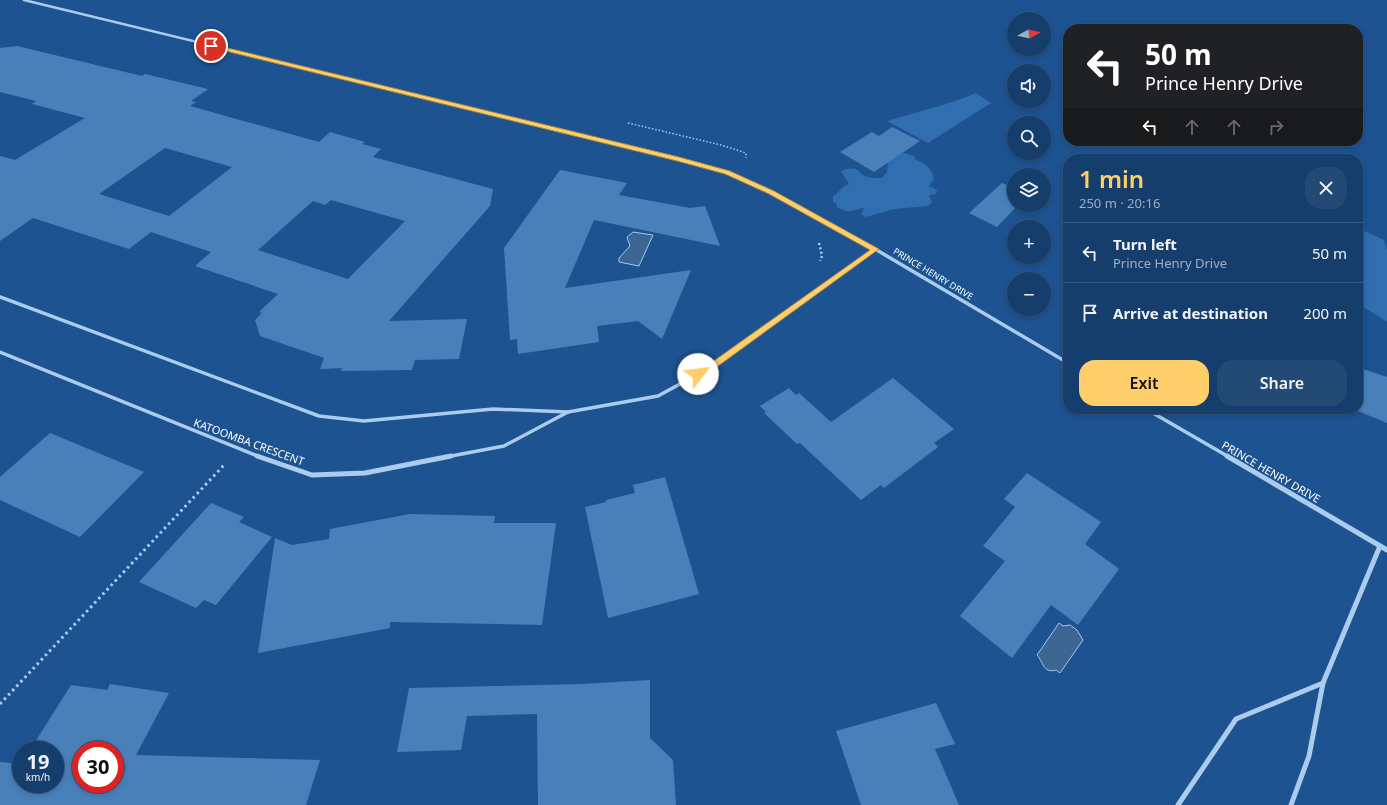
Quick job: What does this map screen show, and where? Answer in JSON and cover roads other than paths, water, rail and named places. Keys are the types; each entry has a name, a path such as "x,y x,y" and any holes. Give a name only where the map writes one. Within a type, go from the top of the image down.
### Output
{"street":[{"name":"PRINCE HENRY DRIVE","path":"24,0 672,157 728,173 772,192 875,249 1063,360"},
{"name":"KATOOMBA CRESCENT","path":"0,297 319,416 364,420 493,409 568,412 658,396 711,367 875,249"},
{"name":"KATOOMBA CRESCENT","path":"0,352 238,450 312,475 366,473 504,446 568,412"},
{"name":"PRINCE HENRY DRIVE","path":"1155,414 1387,550"},
{"path":"1291,805 1309,756 1323,683 1380,546"},
{"path":"1178,805 1236,719 1323,683"}]}
